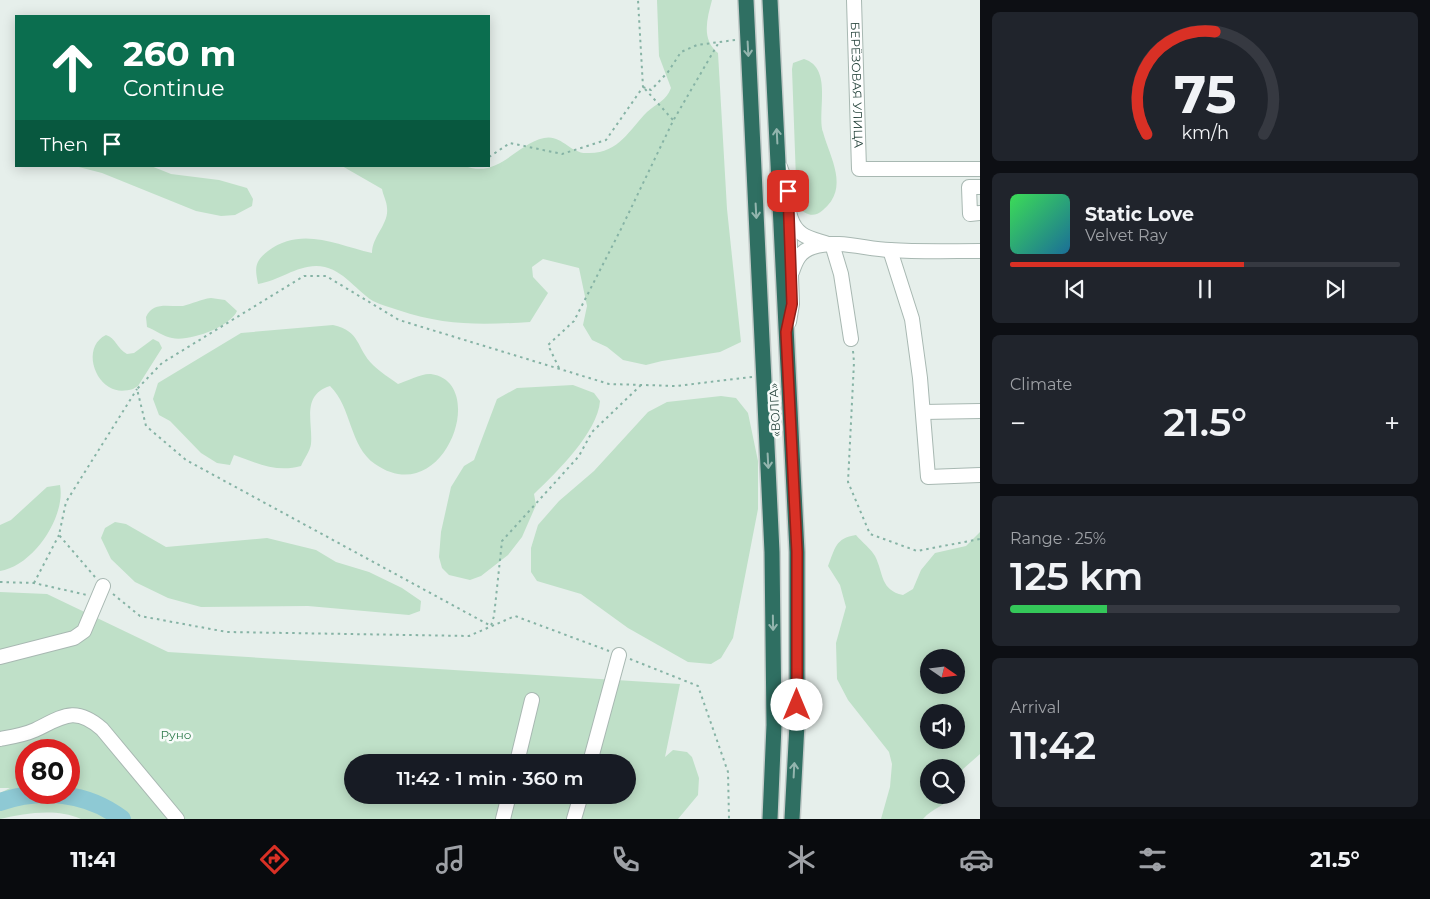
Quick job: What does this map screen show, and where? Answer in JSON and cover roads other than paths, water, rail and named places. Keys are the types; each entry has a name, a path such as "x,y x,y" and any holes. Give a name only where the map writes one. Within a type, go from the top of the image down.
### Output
{"highway":[{"name":"«ВОЛГА»","path":"746,0 772,552 774,724 770,819"},
{"name":"«ВОЛГА»","path":"770,0 797,552 797,724 792,819"}],"street":[{"name":"БЕРЁЗОВАЯ УЛИЦА","path":"854,0 859,169 980,169"},
{"path":"778,164 786,179 792,272 792,304 786,332"},
{"path":"980,187 969,188 970,214 980,213"},
{"path":"789,218 803,235 830,244 890,250 980,251"},
{"path":"792,272 796,260 802,252 812,247 830,244"},
{"path":"830,244 841,274 851,339"},
{"path":"890,250 891,260 897,268 912,319 923,412 928,477 980,475"},
{"path":"923,412 980,411"},
{"path":"0,657 74,638 84,631 101,592"},
{"path":"592,754 619,655"},
{"path":"519,754 532,700"},
{"path":"0,739 33,731 62,716 76,715 88,718 102,728 176,819"},
{"path":"503,819 507,804"},
{"path":"574,819 578,804"}],"waterway":[{"path":"0,802 31,795 63,795 94,803 122,819"}],"park label":[{"name":"Руно","path":"176,735"}]}
